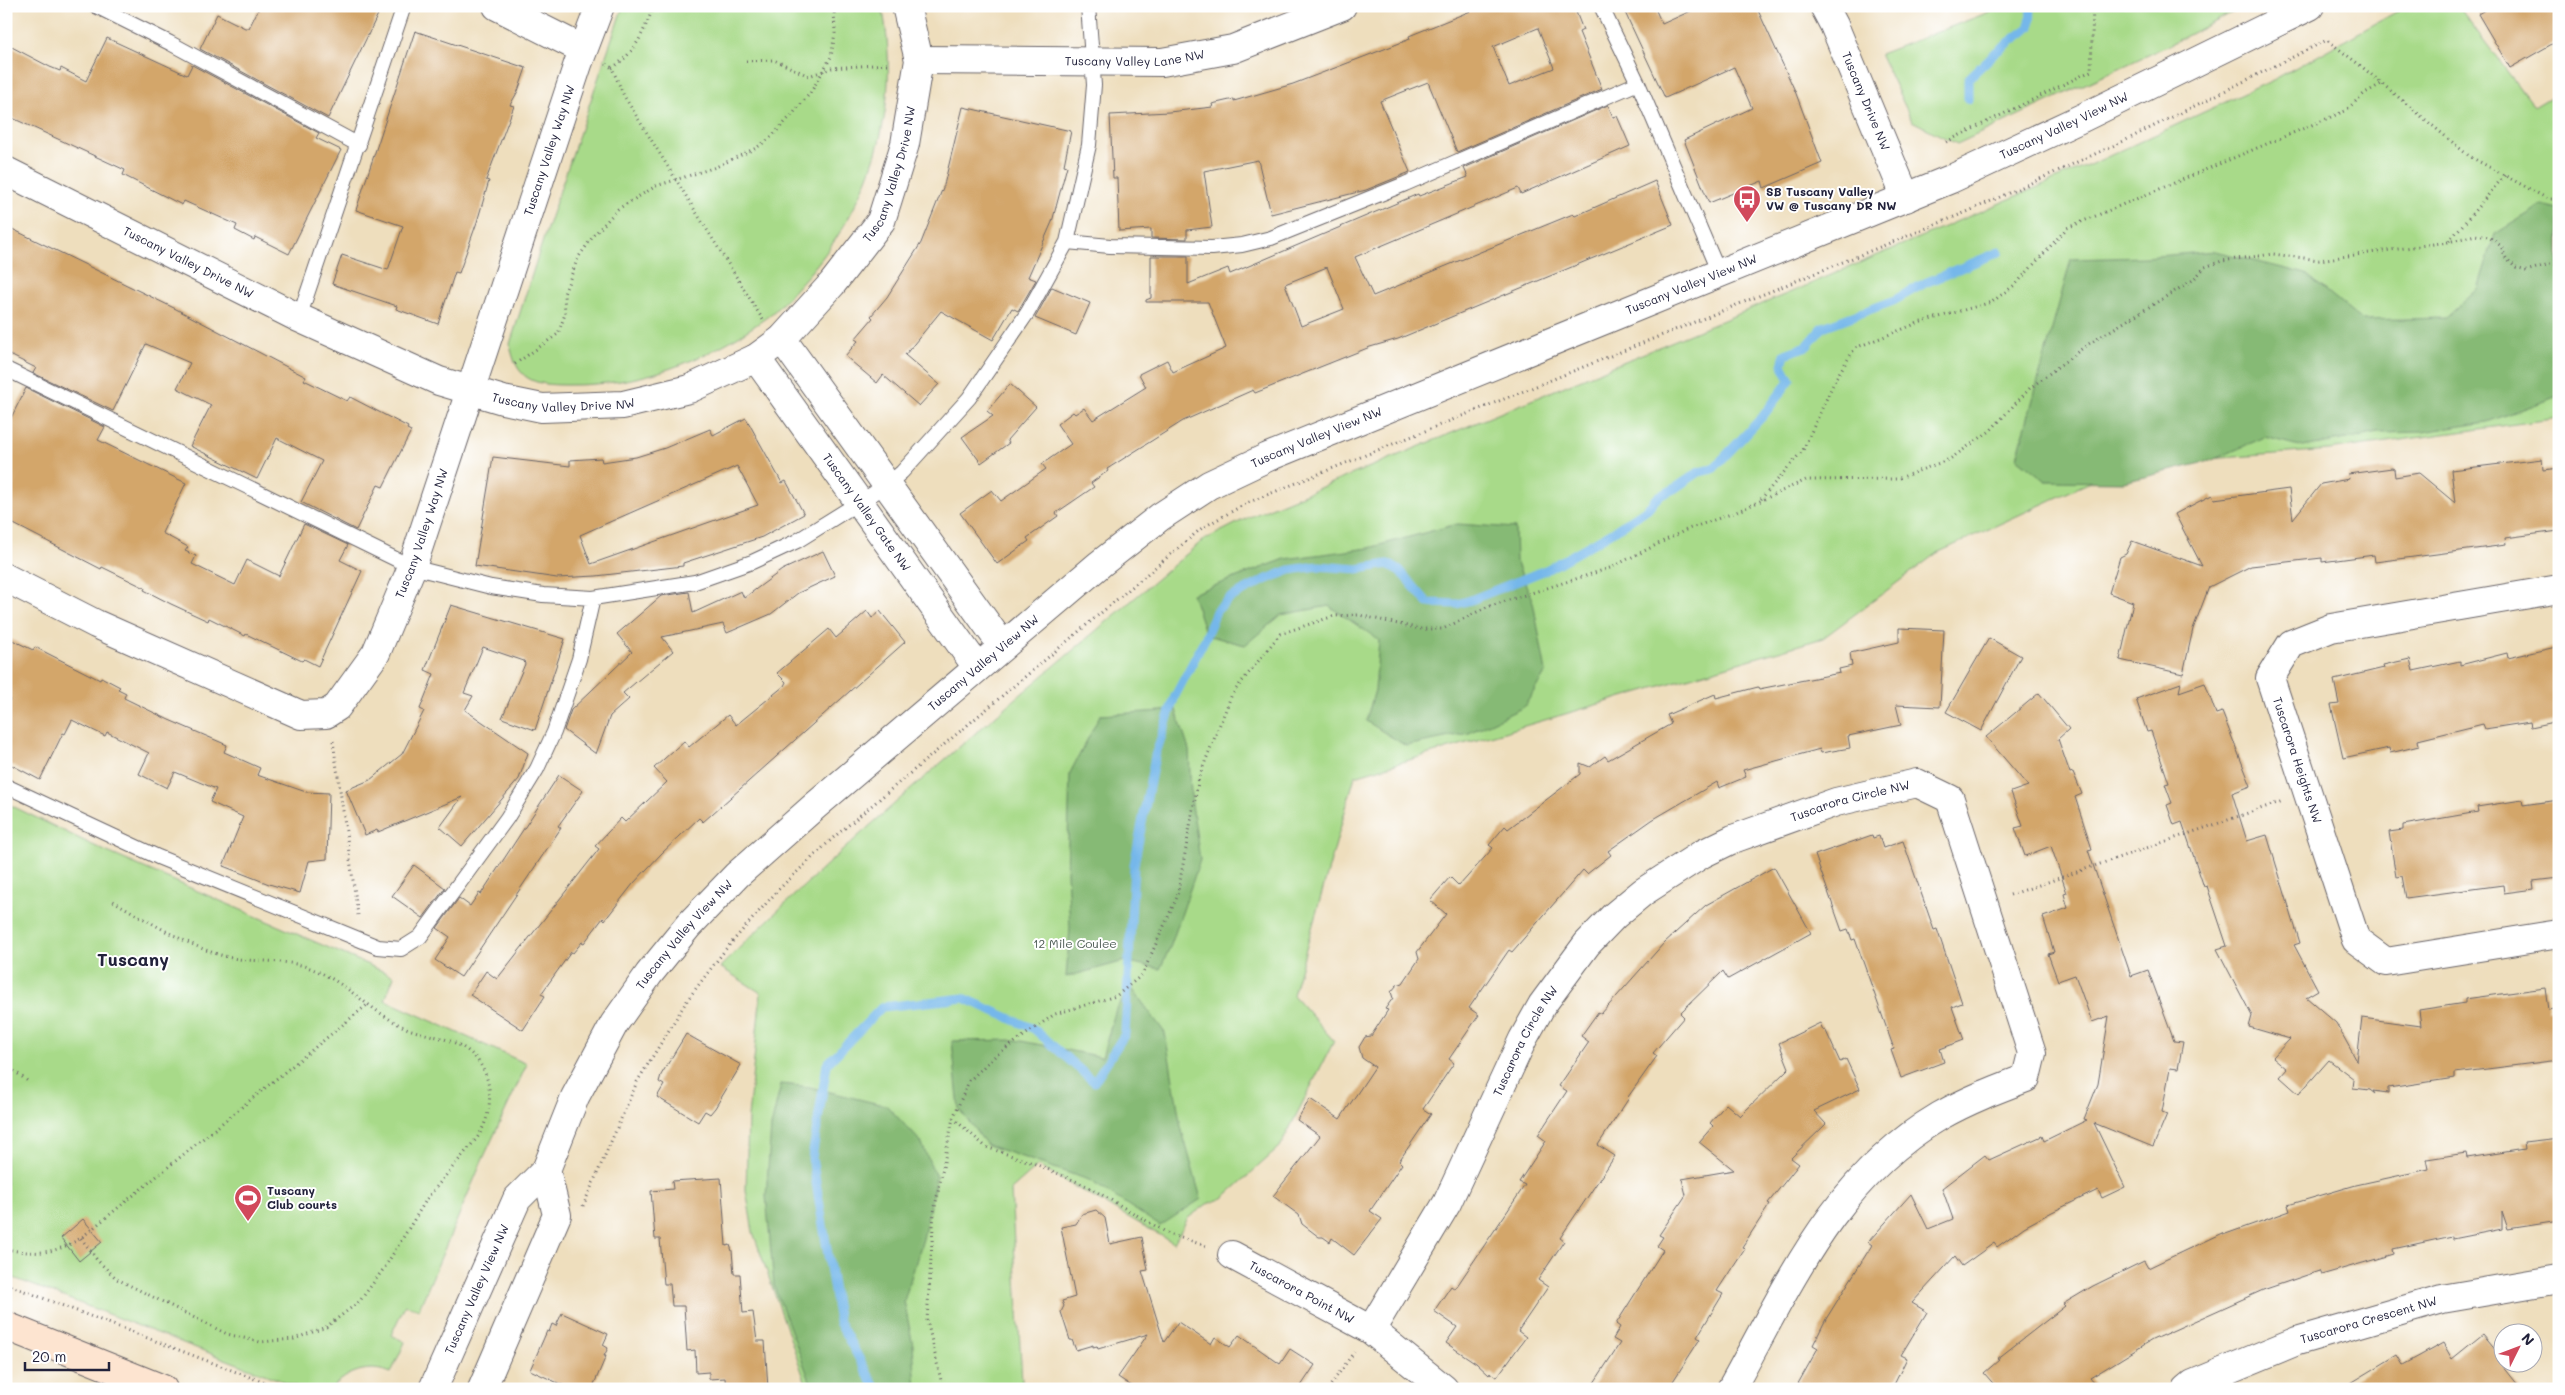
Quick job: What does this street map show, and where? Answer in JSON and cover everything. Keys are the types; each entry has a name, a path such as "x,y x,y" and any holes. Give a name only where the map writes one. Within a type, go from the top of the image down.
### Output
{"street":[{"path":"496,6 593,56"},
{"name":"Tuscany Valley Drive NW","path":"6,171 299,318 439,381 503,400 542,408 623,405 689,389 756,358 782,339 832,284 881,221 905,144 919,60 906,6"},
{"name":"Tuscany Valley Lane NW","path":"919,60 1162,62 1233,48 1284,17 1342,6"},
{"name":"Tuscany Drive NW","path":"1824,6 1834,25 1906,198"},
{"name":"Tuscany Valley View NW","path":"433,1389 517,1199 546,1170 575,1098 614,1024 649,974 688,926 737,875 1002,644 1160,517 1209,485 1268,457 1719,272 1906,198 2082,118 2310,6"},
{"name":"Tuscany Valley Way NW","path":"326,714 337,707 376,653 412,567 470,390 593,56 592,9"},
{"path":"782,339 1002,644"},
{"name":"Tuscany Valley Gate NW","path":"756,358 977,667"},
{"path":"6,578 96,624 301,715 326,714"},
{"name":"Tuscarora Heights NW","path":"2559,589 2331,628 2291,644 2270,678 2309,792 2356,940 2386,962 2559,934"},
{"name":"Tuscarora Circle NW","path":"1371,1330 1447,1203 1523,1039 1542,1005 1587,944 1614,916 1672,871 1733,839 1836,802 1917,783 1950,799 2032,1053 2026,1078 1965,1103 1939,1117 1891,1151 1864,1176 1818,1232 1731,1389"},
{"path":"482,1389 557,1215 546,1170"},
{"name":"Tuscarora Point NW","path":"1232,1255 1371,1330"},
{"name":"Tuscarora Crescent NW","path":"2186,1389 2193,1384 2297,1341 2442,1299 2559,1279"},
{"path":"6,1326 163,1389"},
{"path":"1371,1330 1444,1389"}],"lane":[{"path":"96,6 170,43 359,145"},
{"path":"299,318 359,145 404,6"},
{"path":"6,369 412,567 491,587 543,595 593,598 695,582 752,562 797,541 860,504 887,485 902,472 969,398 1028,312 1067,242 1089,144 1094,85 1088,6"},
{"path":"1601,6 1638,83 1719,272"},
{"path":"1067,242 1110,246 1212,248 1242,246 1271,238 1405,184 1638,83"},
{"path":"6,786 158,857 361,938 378,947 401,949 415,941 512,810 537,769 554,732 579,659 593,598"}],"path":[{"path":"612,68 630,54 639,42 654,6"},
{"path":"515,364 558,334 565,314 564,294 578,258 618,208 644,191 675,178 716,167 769,139 806,98 824,71 833,46 834,6"},
{"path":"1946,142 2091,71 2093,6"},
{"path":"580,1214 638,1082 688,999 725,950 779,889 833,838 1202,528 1247,503 1968,211 2126,140 2327,40 2469,156 2548,199 2559,199"},
{"path":"593,56 612,68 624,96 763,320"},
{"path":"746,61 774,60 809,76 832,68 888,64"},
{"path":"1759,501 1804,450 1836,378 1855,348 1918,322 1992,302 2016,284 2067,228 2345,111 2365,93 2382,83"},
{"path":"2448,242 2505,175"},
{"path":"942,1389 927,1320 934,1212 953,1118 969,1080 995,1056 1055,1014 1116,996 1142,975 1177,896 1199,777 1232,694 1280,634 1334,616 1359,615 1420,630 1443,629 1487,607 1610,568 1688,529 1806,480 1897,479 1950,459 1990,431 2030,388 2087,345 2193,280 2205,267 2222,261 2272,254 2319,260 2448,242 2475,235 2489,238 2501,246 2506,258 2516,268 2526,271 2550,264 2559,264"},
{"path":"326,714 337,759 361,938"},
{"path":"1984,905 2309,792"},
{"path":"81,1238 97,1260 117,1279 227,1334 260,1342 294,1339 326,1327 359,1302 385,1267 428,1197 484,1129 491,1107 488,1082 479,1062 464,1047 400,1026 367,1005 328,975 301,965 228,957 190,942 113,901"},
{"path":"6,1249 43,1253 61,1250 81,1238 367,1005"},
{"path":"6,1065 29,1082"},
{"path":"953,1118 986,1147 1032,1163 1086,1186 1169,1234 1232,1255"},
{"path":"6,1284 281,1389"},
{"path":"1328,1389 1371,1330"}],"green space":[{"path":"623,6 882,6 887,44 888,82 884,118 876,154 863,189 846,222 825,253 801,283 768,316 718,348 670,369 619,381 593,384 544,384 535,382 522,373 517,366 510,344 543,240"},
{"path":"2005,6 2245,6 2173,43 1957,144 1912,121 1880,54"},
{"name":"12 Mile Coulee","path":"2407,6 2458,6 2534,107 2559,92 2559,418 2329,450 2127,465 1937,553 1823,638 1355,776 1293,995 1334,1041 1280,1147 1223,1198 1207,1204 1188,1218 1174,1243 1038,1166 1011,1190 1022,1381 1025,1389 808,1389 753,1232 746,1190 748,1117 761,993 720,967 837,856 957,749 1202,541 1247,518 1796,290 2094,163 2273,80"},
{"path":"2542,205 2559,209 2559,396 2487,422 2422,432 2379,433 2303,447 2265,437 2210,461 2124,482 2046,481 2017,458 2071,259 2146,257 2215,251 2306,274 2362,320 2446,318 2478,289 2495,234"},
{"path":"1457,524 1515,528 1516,561 1533,602 1546,672 1524,707 1469,733 1406,746 1366,721 1375,690 1379,640 1329,606 1281,615 1245,645 1206,635 1192,594 1285,559 1369,548"},
{"path":"1176,710 1189,750 1191,797 1200,860 1171,945 1160,969 1125,961 1066,977 1070,928 1067,873 1070,773 1100,715"},
{"path":"6,803 105,851 394,976 385,1000 527,1064 482,1161 419,1309 405,1305 391,1335 405,1342 391,1373 383,1370 366,1369 344,1378 331,1389 303,1389 6,1275"},
{"path":"1131,987 1165,1033 1181,1127 1201,1199 1160,1226 1089,1180 987,1145 959,1109 952,1041 1016,1040 1102,1057 1116,1009"},
{"path":"781,1084 810,1087 887,1106 921,1142 936,1177 923,1239 904,1301 913,1345 916,1389 813,1389 774,1286 766,1196 771,1127"}],"building":[{"path":"260,6 382,6 328,118 200,49 217,14 245,28 249,28"},
{"path":"1483,6 1590,6 1576,12 1583,30 1579,32 1602,89 1457,152 1428,82 1380,101 1410,172 1366,190 1271,214 1258,160 1204,171 1212,227 1187,230 1187,239 1151,238 1151,229 1119,231 1117,178 1113,178 1110,115 1169,112 1213,107 1212,104 1234,99 1234,101 1293,84 1410,39 1409,36","holes":["1538,28 1554,68 1509,86 1493,47"]},
{"path":"1622,6 1654,6 1662,24 1702,6 1756,6 1795,91 1822,163 1764,188 1762,181 1709,203 1684,140 1752,108 1734,67 1665,98"},
{"path":"2491,6 2559,6 2559,40 2510,68 2478,14"},
{"path":"415,31 526,68 518,91 510,105 514,106 486,180 489,181 477,222 459,273 455,272 438,324 396,309 397,306 332,284 342,255 388,270 403,226 356,210"},
{"path":"107,38 187,75 192,65 319,133 316,138 341,150 289,254 255,237 254,240 235,230 237,225 184,201 182,205 123,175 125,170 6,115 6,44 50,67 60,71 61,68 86,81"},
{"path":"1608,105 1613,117 1617,116 1630,146 1521,194 1518,188 1355,257 1373,296 1573,214 1575,216 1655,181 1673,225 1398,339 1370,347 1255,393 1253,390 1183,421 1107,469 1108,471 1091,483 1094,487 1056,513 1058,516 1027,538 1029,541 997,564 960,513 992,490 1001,501 1046,469 1042,464 1071,444 1057,424 1073,412 1075,414 1084,408 1093,420 1146,387 1139,374 1167,360 1173,372 1226,348 1208,302 1146,302 1146,300 1151,298 1151,256 1188,256 1188,284 1228,268 1230,274 1418,194 1419,196 1468,177 1464,168","holes":["1327,267 1344,309 1301,326 1285,284"]},
{"path":"963,107 1071,131 1064,165 1067,166 1052,222 1028,277 1036,280 1018,311 1012,308 993,340 941,311 905,355 939,384 919,406 883,375 877,383 845,356 858,341 855,339 873,318 871,316 887,297 921,243 944,185"},
{"path":"6,226 176,309 306,377 304,380 347,401 350,397 408,427 407,429 411,431 383,487 378,485 356,530 301,502 322,461 277,438 257,479 190,446 211,405 177,388 190,363 146,344 113,411 33,373 36,368 6,353"},
{"path":"1052,287 1090,303 1076,335 1035,318"},
{"path":"1010,384 1036,407 1007,440 1009,443 981,463 962,437 993,416 987,411"},
{"path":"26,388 105,427 98,440 186,483 162,533 188,547 185,551 196,556 192,564 235,585 247,560 279,576 304,524 348,545 340,560 362,571 318,666 304,659 302,661 246,634 245,636 209,618 208,621 171,604 144,590 145,588 102,567 101,569 6,520 6,428"},
{"path":"746,418 782,483 786,481 804,514 762,537 683,563 683,566 596,576 557,578 475,566 493,457 570,466 570,460 601,458 602,462 636,457 665,448 710,429 713,435","holes":["737,466 758,505 591,564 580,535"]},
{"path":"2542,459 2543,470 2559,468 2559,531 2505,538 2506,545 2375,562 2374,555 2322,562 2322,558 2251,566 2209,587 2193,629 2183,674 2120,660 2133,602 2109,593 2120,557 2126,554 2132,541 2202,566 2175,514 2212,495 2214,499 2289,489 2293,519 2321,484 2349,479 2348,474 2392,468 2394,469 2395,477 2419,473 2455,503 2451,470"},
{"path":"823,551 835,576 798,593 771,614 727,633 723,624 662,637 673,651 623,693 629,699 610,716 596,754 564,730 571,710 632,652 617,634 661,596 689,592 693,613 741,591 744,598 782,570"},
{"path":"451,605 565,639 535,730 502,718 525,664 524,661 483,647 464,693 473,696 465,710 528,753 519,779 462,846 440,827 462,797 378,832 377,830 365,835 346,790 370,780 402,754 424,711 420,709 434,674 425,670"},
{"path":"867,611 872,618 880,611 905,642 703,822 699,818 661,854 633,884 605,920 603,918 584,943 582,942 573,953 571,952 541,994 545,996 523,1030 470,995 486,971 497,979 599,849 595,846 621,818 625,822 667,782 654,768 684,741 689,747 728,715 736,725 784,686 786,682 777,673 829,629 836,638"},
{"path":"1899,628 1944,630 1940,707 1896,705 1901,725 1848,736 1850,748 1821,753 1820,749 1743,770 1746,777 1719,788 1717,782 1652,820 1608,851 1611,855 1587,874 1583,870 1512,952 1509,950 1469,1008 1479,1015 1449,1059 1454,1063 1423,1109 1431,1114 1399,1161 1402,1164 1370,1211 1382,1219 1354,1255 1332,1238 1330,1242 1323,1237 1319,1237 1302,1224 1299,1215 1273,1196 1320,1136 1297,1120 1310,1099 1340,1119 1375,1067 1362,1058 1359,1047 1365,1037 1371,1036 1388,1010 1385,1009 1393,998 1391,992 1397,985 1403,983 1419,959 1417,952 1446,914 1430,900 1450,877 1459,886 1493,848 1489,845 1505,826 1508,829 1580,774 1580,763 1590,767 1605,756 1608,760 1671,724 1667,715 1715,694 1716,698 1758,687 1759,689 1840,673 1839,669 1852,666 1850,653 1899,642"},
{"path":"6,637 33,650 35,647 100,680 101,677 120,687 118,689 126,693 124,698 227,745 224,752 260,768 257,775 306,792 329,793 327,859 309,861 300,893 269,884 223,866 243,817 210,802 216,789 175,772 167,788 139,774 149,753 107,732 105,736 72,720 65,734 63,733 40,780 6,762 6,706 10,699 6,697"},
{"path":"1989,638 2021,656 1981,731 1946,712"},
{"path":"2556,647 2559,658 2559,721 2531,727 2530,722 2485,729 2483,724 2418,740 2419,746 2390,753 2389,748 2343,758 2331,705 2339,704 2334,680 2384,668 2383,665 2410,659 2413,671 2460,661 2460,665 2507,653 2508,658"},
{"path":"2181,683 2179,692 2205,683 2216,714 2222,712 2251,786 2232,793 2247,841 2267,835 2300,943 2294,945 2318,990 2306,997 2336,1023 2357,1061 2362,1018 2421,1026 2419,1010 2465,1003 2465,999 2545,988 2548,1010 2559,1008 2559,1060 2455,1073 2455,1078 2388,1088 2388,1093 2373,1091 2375,1094 2370,1090 2353,1088 2354,1079 2329,1060 2299,1094 2280,1077 2287,1069 2273,1057 2290,1039 2249,1027 2252,1016 2217,949 2227,946 2207,886 2204,887 2182,822 2174,825 2167,805 2172,803 2165,784 2169,783 2151,731 2147,732 2136,699"},
{"path":"2039,693 2069,729 2058,739 2070,773 2073,772 2082,794 2075,797 2092,849 2088,850 2131,976 2148,970 2174,1041 2183,1042 2178,1069 2170,1068 2162,1112 2167,1114 2153,1147 2094,1123 2125,1187 2102,1198 2098,1190 2052,1212 2024,1227 1997,1247 1994,1243 1962,1266 1955,1256 1912,1303 1927,1312 1901,1355 1907,1358 1892,1389 1795,1389 1818,1348 1813,1345 1826,1319 1872,1245 1868,1242 1911,1194 1928,1229 1953,1219 1942,1188 1985,1155 1989,1160 2042,1136 2044,1141 2087,1120 2084,1119 2098,1084 2109,1016 2092,1022 2075,975 2058,981 2048,954 2054,952 2043,917 2068,908 2064,894 2067,893 2051,846 2025,856 2015,828 2023,826 2011,792 2028,786 1986,737"},
{"path":"559,775 583,791 558,826 561,828 461,977 435,960 450,937 437,928 459,898 470,906 479,893 481,894"},
{"path":"2522,800 2523,805 2559,800 2559,878 2533,881 2534,889 2504,893 2503,885 2406,898 2402,876 2396,877 2389,832 2403,830 2403,825 2478,812 2477,807"},
{"path":"1872,835 1873,838 1879,836 1883,848 1903,841 1934,930 1937,929 1962,1003 1952,1007 1964,1040 1940,1049 1944,1062 1901,1078 1891,1050 1894,1049 1855,939 1852,940 1848,929 1842,931 1815,855"},
{"path":"414,865 445,888 423,918 392,896"},
{"path":"1774,867 1811,933 1728,979 1723,971 1680,1013 1684,1017 1653,1053 1657,1056 1628,1097 1598,1145 1615,1156 1560,1238 1564,1241 1538,1280 1548,1287 1518,1331 1526,1337 1497,1377 1490,1373 1489,1375 1476,1363 1446,1343 1457,1327 1434,1311 1451,1286 1455,1289 1525,1185 1519,1182 1546,1141 1538,1135 1567,1091 1559,1086 1589,1042 1581,1036 1598,1012 1601,1014 1664,943 1706,905"},
{"path":"1820,1023 1823,1030 1825,1029 1840,1062 1846,1059 1860,1089 1814,1111 1826,1124 1791,1158 1799,1164 1768,1203 1770,1204 1742,1247 1745,1248 1717,1291 1723,1294 1697,1337 1700,1339 1668,1389 1590,1389 1620,1343 1613,1339 1620,1327 1616,1324 1663,1250 1657,1246 1663,1237 1659,1235 1686,1195 1682,1179 1734,1170 1699,1142 1713,1126 1710,1123 1726,1104 1740,1116 1789,1068 1779,1043"},
{"path":"686,1034 741,1065 715,1108 710,1114 705,1111 698,1122 657,1097 664,1085 659,1082 661,1075"},
{"path":"2559,1138 2559,1221 2508,1229 2502,1211 2502,1229 2452,1239 2452,1236 2393,1249 2394,1254 2321,1275 2319,1271 2263,1290 2152,1340 2090,1378 2099,1389 1998,1389 1984,1373 1999,1360 1997,1359 2065,1306 2063,1304 2093,1286 2144,1261 2148,1268 2222,1233 2223,1235 2290,1211 2288,1205 2356,1185 2429,1169 2427,1159 2466,1153 2467,1158 2525,1149 2524,1142"},
{"path":"721,1178 726,1246 730,1245 732,1251 734,1274 740,1274 743,1313 753,1312 757,1341 765,1341 768,1389 726,1389 725,1378 709,1379 709,1372 696,1373 695,1350 687,1351 684,1306 672,1306 670,1284 664,1284 660,1239 655,1239 651,1191 673,1189 672,1181"},
{"path":"1096,1210 1105,1218 1110,1244 1142,1237 1148,1270 1142,1271 1164,1342 1178,1322 1211,1344 1215,1337 1230,1347 1239,1335 1280,1364 1290,1349 1315,1365 1299,1389 1136,1389 1118,1377 1148,1334 1098,1349 1097,1346 1093,1347 1093,1345 1076,1350 1072,1340 1070,1340 1061,1312 1064,1306 1062,1301 1075,1297 1061,1227 1076,1224 1082,1214"},
{"path":"83,1219 102,1242 79,1261 61,1238"},
{"path":"562,1313 608,1334 603,1345 608,1348 604,1356 606,1356 592,1389 571,1389 530,1370 547,1331 549,1332 552,1324 556,1326"},
{"path":"2483,1334 2492,1345 2492,1372 2508,1372 2521,1389 2341,1389 2397,1355 2403,1365 2443,1343 2452,1359"}],"waterway":[{"path":"1968,99 1968,79 1996,52 2030,27 2031,6"},
{"path":"876,1389 839,1322 812,1158 827,1064 882,1007 964,998 1034,1029 1094,1082 1125,1034 1134,865 1155,756 1175,696 1205,639 1216,611 1230,598 1267,579 1290,570 1318,566 1358,569 1388,564 1400,571 1428,603 1457,604 1548,569 1611,533 1647,509 1659,496 1674,489 1699,472 1713,469 1763,416 1790,380 1782,365 1785,354 1807,346 1823,327 1893,301 1925,283 1999,252"}],"place":[{"name":"SB Tuscany Valley VW @ Tuscany DR NW","path":"1747,223"},
{"name":"Tuscany Club courts","path":"248,1222"}],"district":[{"name":"Tuscany","path":"133,960"}]}
